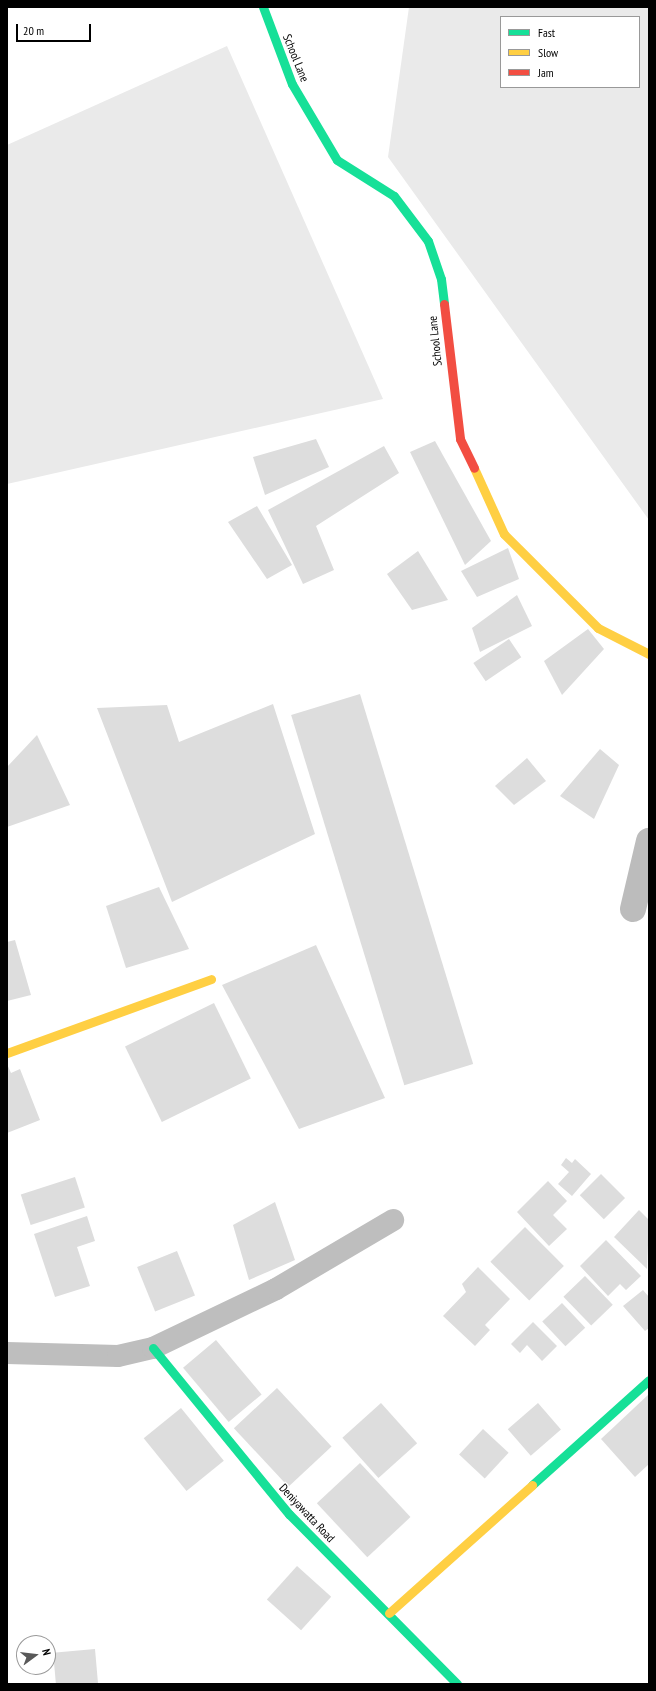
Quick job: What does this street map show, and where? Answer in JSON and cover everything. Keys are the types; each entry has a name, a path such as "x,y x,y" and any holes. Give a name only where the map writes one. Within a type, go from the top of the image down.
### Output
{"street":[{"name":"School Lane","path":"263,7 292,84 337,160 394,196 428,241 441,279 460,439 504,534 598,628 649,654"},
{"path":"7,1053 211,979"},
{"path":"7,1354 118,1356 153,1348 276,1289 393,1220"},
{"name":"Deniyawatta Road","path":"153,1348 289,1514 389,1613 457,1684"},
{"path":"389,1613 649,1380"}],"shaded area":[{"path":"409,7 649,7 649,520 388,157"},
{"path":"227,46 383,399 7,484 7,145"}],"building":[{"path":"316,439 329,467 265,495 253,457"},
{"path":"435,441 491,541 465,565 410,452"},
{"path":"384,446 399,473 316,526 334,570 303,584 268,510"},
{"path":"257,506 292,565 267,579 228,522"},
{"path":"508,548 519,579 477,597 461,571"},
{"path":"418,551 448,600 412,610 387,574"},
{"path":"517,595 532,626 480,652 472,628"},
{"path":"588,629 604,649 562,695 544,661"},
{"path":"509,639 521,657 486,681 473,663"},
{"path":"360,694 473,1064 404,1085 291,715"},
{"path":"273,704 315,834 172,902 97,708 167,705 179,742"},
{"path":"37,735 70,805 7,827 7,767"},
{"path":"600,749 619,765 594,819 560,796"},
{"path":"527,758 546,781 514,805 495,786"},
{"path":"159,887 189,949 126,968 106,906"},
{"path":"15,940 31,995 7,1001 7,942"},
{"path":"316,945 385,1098 299,1129 222,985"},
{"path":"214,1003 251,1078 162,1122 125,1046"},
{"path":"7,1064 11,1073 20,1069 40,1120 7,1133"},
{"path":"566,1158 572,1163 575,1159 591,1174 572,1196 558,1184 569,1172 561,1165"},
{"path":"601,1174 625,1198 604,1219 580,1195"},
{"path":"75,1177 85,1207 31,1225 21,1195"},
{"path":"548,1181 567,1201 553,1215 567,1229 549,1246 517,1212"},
{"path":"275,1202 295,1260 249,1280 233,1225"},
{"path":"639,1210 649,1220 647,1269 614,1237"},
{"path":"87,1216 95,1241 77,1247 90,1286 55,1297 34,1234"},
{"path":"525,1227 564,1266 529,1301 490,1262"},
{"path":"606,1240 641,1276 626,1290 620,1284 608,1296 580,1266"},
{"path":"177,1251 195,1296 155,1312 137,1267"},
{"path":"478,1267 510,1299 485,1325 490,1330 475,1346 443,1316 466,1292 462,1284"},
{"path":"585,1276 613,1305 591,1326 563,1297"},
{"path":"643,1290 649,1297 649,1328 645,1331 623,1306"},
{"path":"562,1303 585,1328 565,1346 542,1321"},
{"path":"533,1322 557,1346 542,1361 527,1345 520,1353 511,1344"},
{"path":"216,1340 262,1394 229,1422 183,1368"},
{"path":"277,1388 332,1447 288,1487 234,1428"},
{"path":"649,1394 649,1464 635,1477 601,1439"},
{"path":"381,1403 417,1443 378,1478 342,1438"},
{"path":"538,1403 561,1429 531,1456 508,1429"},
{"path":"181,1408 224,1461 186,1491 144,1438"},
{"path":"483,1429 509,1453 485,1478 459,1455"},
{"path":"360,1463 410,1517 367,1557 317,1503"},
{"path":"297,1566 331,1597 301,1630 267,1599"},
{"path":"95,1649 98,1684 56,1684 56,1652"}],"waterway":[{"path":"633,909 649,841"}],"traffic: fast":[{"path":"263,7 292,84 337,160 394,196 428,241 441,279 444,304"},
{"path":"153,1348 289,1514 457,1684"},
{"path":"532,1485 649,1380"}],"traffic: slow":[{"path":"474,468 504,534 598,628 649,654"},
{"path":"7,1053 211,979"},
{"path":"389,1613 532,1485"}],"traffic: jam":[{"path":"444,304 460,439 474,468"}]}
